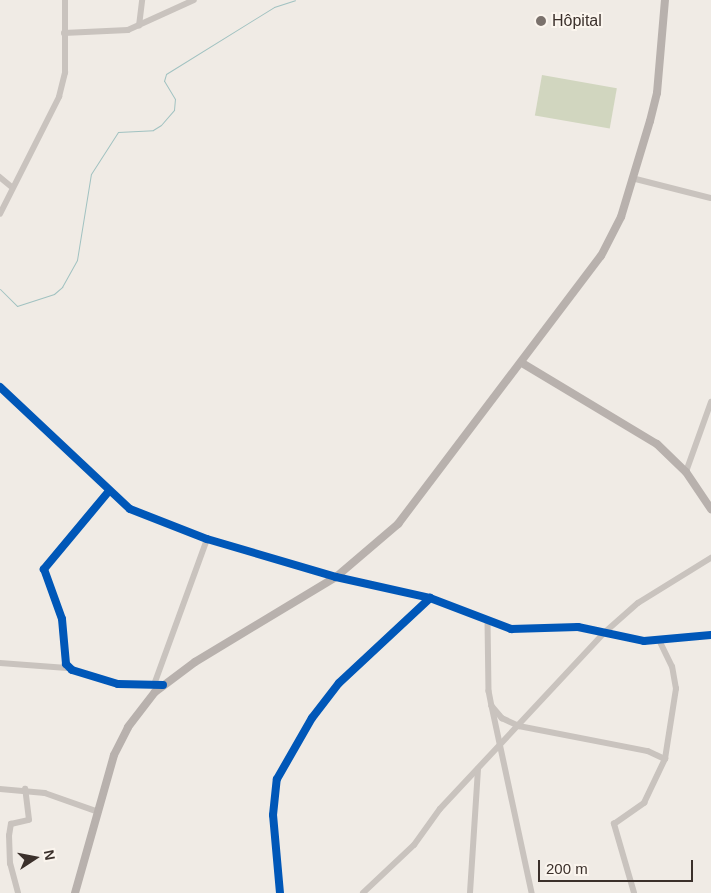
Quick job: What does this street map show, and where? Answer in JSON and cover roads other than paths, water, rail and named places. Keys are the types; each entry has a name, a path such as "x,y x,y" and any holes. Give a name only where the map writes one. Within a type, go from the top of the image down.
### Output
{"main road":[{"path":"76,893 96,811 128,727 162,685 336,577 398,524 522,363 610,242 632,178 657,93 665,0"},
{"path":"522,363 644,434 686,472 711,509"}],"street":[{"path":"0,214 12,187 56,106 65,73 65,0"},
{"path":"140,26 142,0"},
{"path":"64,34 140,26 194,0"},
{"path":"0,177 12,187"},
{"path":"632,178 711,198"},
{"path":"0,388 109,492 142,515 207,539 336,577 430,598 519,630 578,627 660,642 711,635"},
{"path":"686,472 711,402"},
{"path":"67,668 62,619 44,569 109,492"},
{"path":"154,685 207,539"},
{"path":"363,893 414,845 498,746 519,726 604,633 638,603 711,558"},
{"path":"280,893 273,816 277,779 312,718 339,683 430,598"},
{"path":"488,620 492,706 498,746 521,827 532,893"},
{"path":"634,893 614,822 644,802 665,759 676,689 672,667 660,642"},
{"path":"0,663 67,668 118,684 162,685"},
{"path":"492,706 519,726 648,751 665,759"},
{"path":"470,893 478,769"},
{"path":"0,789 44,793 96,811"},
{"path":"18,893 10,864 9,836 11,824 29,820 27,790"}],"waterway":[{"path":"0,289 17,306 54,294 62,287 77,260 91,174 118,132 153,130 161,125 174,110 175,99 164,81 166,74 274,7 295,0"}],"place":[{"name":"Hôpital","path":"541,21"}]}
